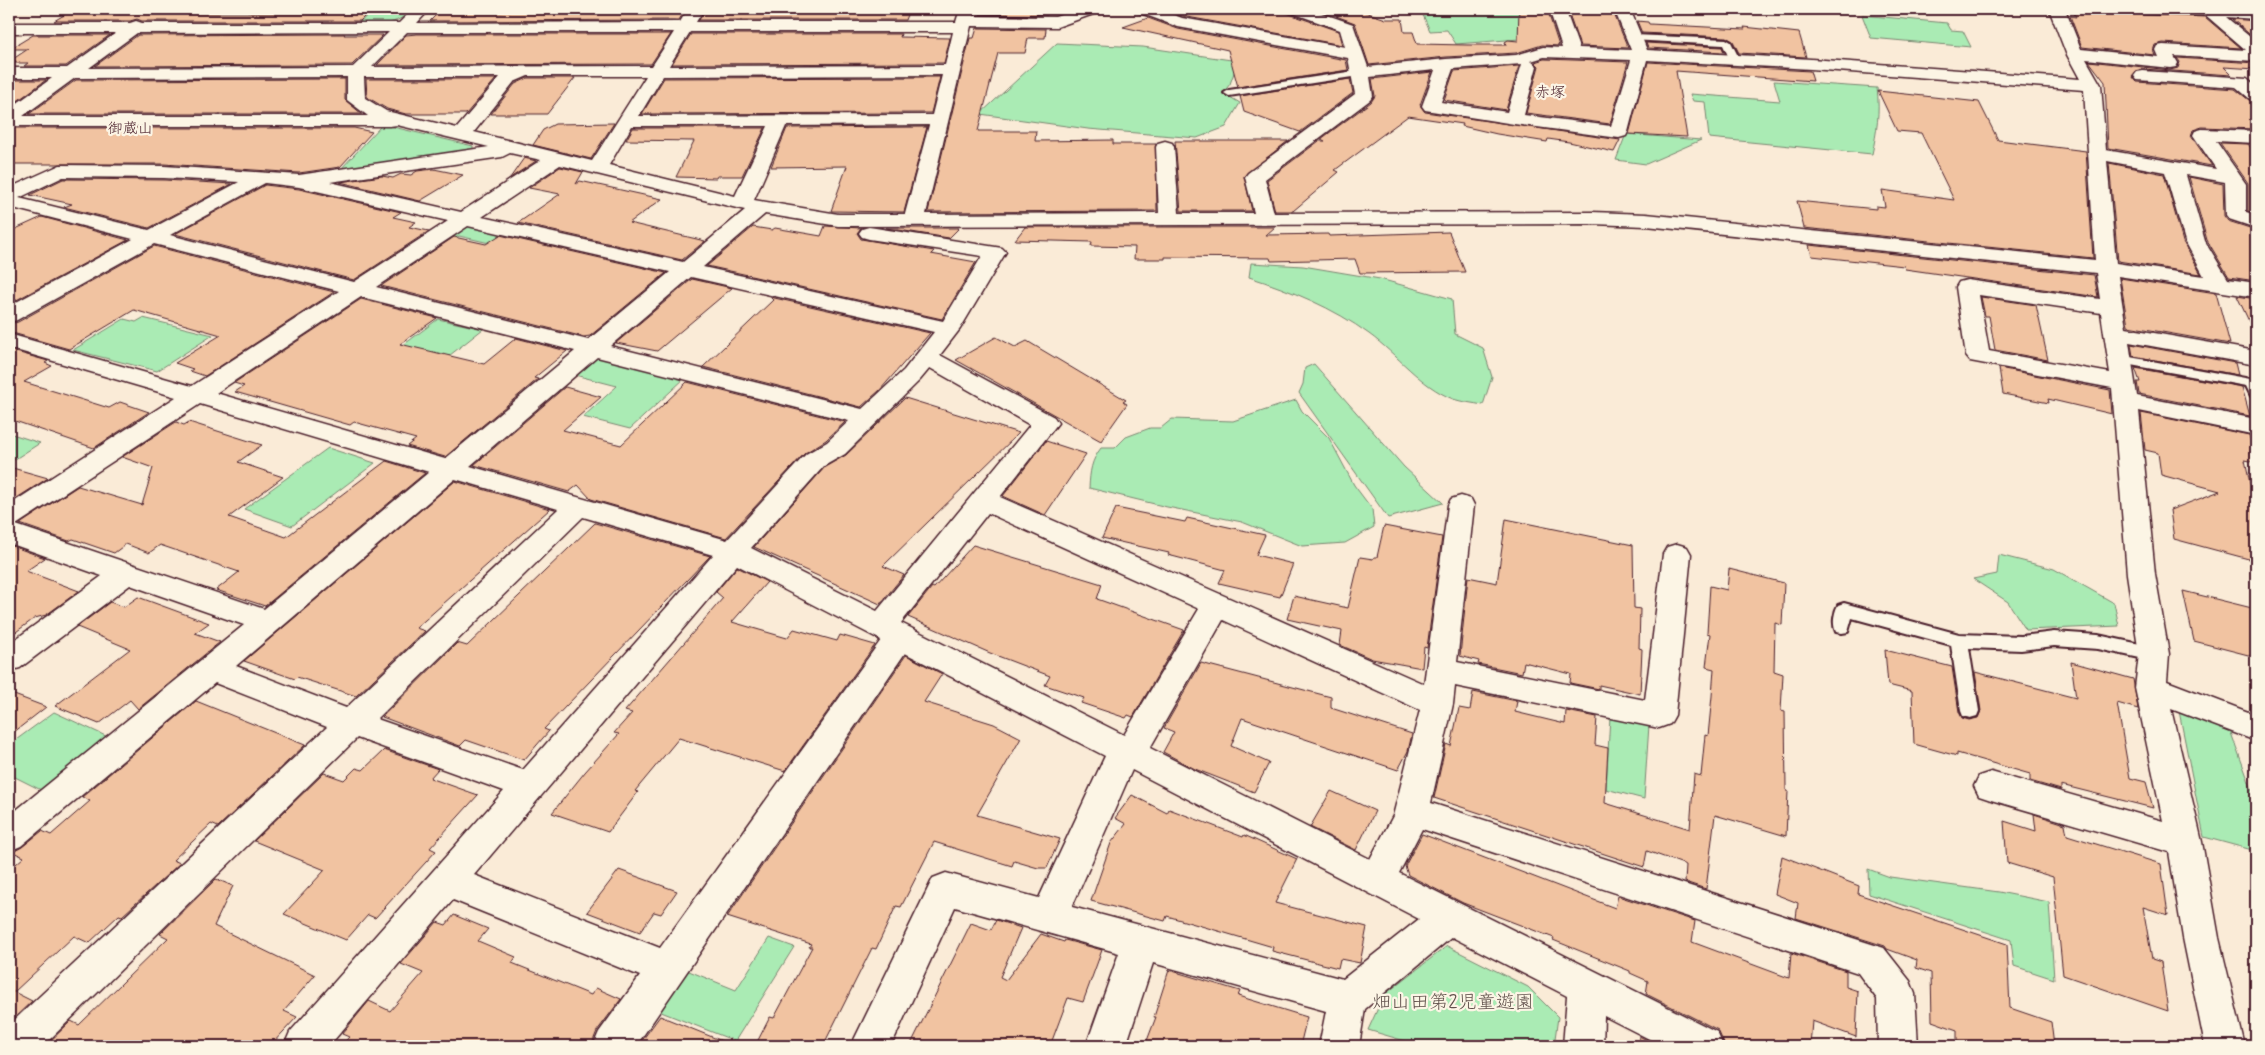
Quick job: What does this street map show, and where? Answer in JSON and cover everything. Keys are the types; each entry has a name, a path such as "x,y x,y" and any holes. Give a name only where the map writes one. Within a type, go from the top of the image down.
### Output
{"street":[{"path":"422,9 358,71 354,80 356,100 380,116 752,205 838,220 1266,218 1592,218 1646,220 2106,268 2256,290"},
{"path":"597,169 696,9"},
{"path":"9,28 683,28 964,19 1057,22 1094,9"},
{"path":"1144,9 1178,22 1355,54"},
{"path":"1266,218 1255,177 1364,96 1361,73 1347,27 1296,9"},
{"path":"1313,15 1332,9"},
{"path":"1557,9 1572,53"},
{"path":"1446,64 1431,106 1514,119 1619,132 1634,73 1641,55 1622,9"},
{"path":"2057,9 2074,53 2098,76 2098,154 2106,268 2119,357 2141,574 2154,654 2152,688 2185,842 2201,938 2225,1046"},
{"path":"2210,12 2256,14"},
{"path":"2210,12 2256,50"},
{"path":"9,118 152,14"},
{"path":"914,220 964,19"},
{"path":"2074,53 2170,63 2163,50 2256,56"},
{"path":"1514,119 1524,63 1542,52 2241,82 2256,96"},
{"path":"1361,73 1446,64 1524,63 1586,70"},
{"path":"9,72 952,70"},
{"path":"461,136 508,78 524,72"},
{"path":"1615,72 1634,73"},
{"path":"9,121 396,120"},
{"path":"9,836 268,622 686,270 752,205 780,120"},
{"path":"628,121 939,120"},
{"path":"2256,137 2202,135 2236,184 2236,216 2256,222"},
{"path":"1165,147 1169,219"},
{"path":"299,181 516,149"},
{"path":"2098,154 2233,178"},
{"path":"9,518 556,159"},
{"path":"2174,169 2195,241 2220,285"},
{"path":"9,195 60,170 262,177 299,181 950,329"},
{"path":"9,315 262,177"},
{"path":"9,180 40,180"},
{"path":"9,201 866,418"},
{"path":"304,1046 528,786 815,460 836,448 912,375 950,329 995,252 861,232 864,220"},
{"path":"2256,358 2119,357 1978,356 1967,287 2119,357 2256,427"},
{"path":"9,341 194,397 450,468 733,551 1703,1046"},
{"path":"613,1046 667,969 891,632 983,500 1045,423 927,357"},
{"path":"983,500 1437,704"},
{"path":"1377,880 1410,818 1437,704 1461,505"},
{"path":"15,1046 578,506"},
{"path":"9,533 268,622"},
{"path":"1441,670 1659,715 1677,554"},
{"path":"9,660 126,573"},
{"path":"1049,917 1127,753 1217,605"},
{"path":"211,669 351,724 528,786"},
{"path":"2152,688 2256,728"},
{"path":"1991,786 2185,842"},
{"path":"1412,811 1871,960 1896,994 1898,1046"},
{"path":"447,881 667,969"},
{"path":"870,1046 946,889 1348,999"},
{"path":"1339,1046 1348,999 1449,917"},
{"path":"1106,1046 1141,943"},
{"path":"1583,1046 1587,987"}],"lane":[{"path":"2127,9 2210,12"},
{"path":"1634,38 1726,42 1735,60"},
{"path":"1229,93 1361,73"},
{"path":"2119,357 2252,383 2256,394"},
{"path":"1842,627 1844,609 1959,640 2021,644 2054,639 2072,640 2098,642 2154,654"},
{"path":"1959,640 1970,711"}],"green space":[{"path":"374,9 413,9 394,22 357,25"},
{"path":"1516,9 1532,38 1456,44 1447,30 1430,31 1423,15"},
{"path":"1862,15 1947,23 1951,30 1963,31 1971,47 1871,38"},
{"path":"1057,43 1143,47 1238,61 1230,84 1223,93 1240,103 1226,127 1197,138 1088,129 980,114"},
{"path":"1774,81 1877,88 1878,121 1872,154 1709,138 1705,102 1693,101 1690,94 1780,101"},
{"path":"381,126 389,126 473,146 473,149 467,152 340,170"},
{"path":"1626,134 1701,140 1646,164 1616,160"},
{"path":"463,225 540,243 512,262 494,244 459,236 434,252 424,250"},
{"path":"1251,263 1303,266 1380,279 1452,299 1455,334 1483,348 1492,377 1483,405 1456,400 1441,393 1419,378 1369,334 1341,316 1296,294 1249,277"},
{"path":"143,318 213,335 157,371 73,350 124,319 136,322"},
{"path":"438,319 483,329 421,378 374,367"},
{"path":"594,355 685,378 630,429 583,417 617,386 571,374"},
{"path":"1314,364 1404,467 1443,503 1388,518 1299,393 1303,384 1305,368"},
{"path":"1296,400 1302,411 1329,438 1354,485 1372,509 1374,527 1345,543 1302,546 1242,522 1167,507 1089,488 1095,457 1101,448 1115,448 1126,437 1150,428 1161,428 1172,419 1233,421"},
{"path":"9,433 40,443 9,463"},
{"path":"328,448 375,463 292,526 244,509"},
{"path":"1999,555 2054,569 2114,603 2119,626 2026,630 2008,602 1973,579 1997,574"},
{"path":"2177,701 2227,722 2256,801 2256,851 2204,837"},
{"path":"54,712 110,738 43,791 9,774 9,745"},
{"path":"1610,716 1649,725 1644,799 1606,789"},
{"path":"1868,869 1890,877 1999,892 2049,902 2054,979 2014,966 2011,940 1869,894"},
{"path":"769,938 794,947 735,1041 651,1008 679,967 736,990"},
{"name":"畑山田第2児童遊園","path":"1447,946 1528,987 1558,1017 1554,1046 1422,1046 1368,1030 1384,995"}],"building":[{"path":"523,9 598,9 595,13 684,12 679,20 430,21 439,12 501,12"},
{"path":"1048,9 1047,15 980,14 981,10"},
{"path":"1203,9 1216,14 1230,9 1275,9 1338,31 1342,45 1182,16 1167,10"},
{"path":"1356,9 1386,19 1402,19 1404,32 1413,32 1417,44 1506,45 1505,42 1508,40 1518,41 1519,9 1547,9 1559,46 1542,45 1516,53 1446,57 1369,65 1355,23 1336,16"},
{"path":"1567,9 1612,9 1628,48 1580,46"},
{"path":"2072,9 2121,9 2127,14 2205,17 2241,48 2163,43 2155,45 2153,51 2155,55 2082,47 2070,16 2076,17"},
{"path":"794,10 820,10 818,14 908,12 905,20 699,20 704,12 793,12"},
{"path":"145,11 194,13 368,13 360,21 142,21 137,19 130,21 54,21 69,12"},
{"path":"1148,18 1178,29 1346,60 1348,70 1238,87 1228,50 1123,27"},
{"path":"2232,19 2256,21 2256,40"},
{"path":"1637,21 1648,22 1649,24 1745,29 1744,27 1799,33 1806,57 1739,53 1733,41 1726,37 1642,33"},
{"path":"977,28 1046,29 1045,38 1028,38 1025,53 998,53 978,131 1036,131 1035,141 1113,140 1113,144 1156,144 1157,211 928,212 970,38 974,38"},
{"path":"671,34 651,64 377,65 406,35"},
{"path":"691,34 901,34 900,37 950,38 944,63 672,64"},
{"path":"33,35 110,35 66,66 24,66 28,63 12,63 16,61 10,61 28,49 10,49"},
{"path":"138,35 383,35 352,65 95,66"},
{"path":"1646,43 1722,47 1724,52 1648,48"},
{"path":"2177,58 2256,63 2256,69 2224,67 2232,75 2143,69 2136,71 2132,76 2137,82 2235,89 2249,100 2256,102 2256,129 2202,127 2193,130 2191,136 2212,166 2108,148 2105,82 2089,61 2170,70 2178,68 2180,62"},
{"path":"1544,59 1628,62 1610,124 1526,113 1539,66 1535,62"},
{"path":"1648,62 1810,71 1813,81 1676,71 1687,137 1629,134"},
{"path":"1519,66 1506,110 1444,100 1454,71"},
{"path":"1432,72 1420,105 1425,112 1620,140 1614,152 1569,142 1548,139 1547,142 1497,134 1462,126 1463,124 1408,116 1335,170 1339,172 1293,211 1275,211 1267,180 1319,141 1325,141 1321,139 1371,102 1375,96 1372,79"},
{"path":"940,77 931,113 642,114 664,78"},
{"path":"528,78 575,78 547,114 491,114 515,84"},
{"path":"345,79 345,100 362,114 29,114 76,80"},
{"path":"366,79 496,79 466,114 406,114 387,109 367,97"},
{"path":"1350,79 1353,93 1300,132 1244,112 1240,96"},
{"path":"9,80 46,80 9,107"},
{"path":"1878,91 1979,102 1998,140 2086,151 2093,258 1804,228 1797,201 1876,209 1876,206 1885,207 1882,190 1954,200 1921,133 1897,131"},
{"path":"614,123 591,159 533,145 543,130 555,124"},
{"path":"927,127 904,212 831,211 847,166 771,167 787,128"},
{"path":"9,128 354,128 372,132 340,167 299,173 164,164 9,164"},
{"path":"633,128 765,128 742,176 717,176 716,178 676,177 694,141 626,140"},
{"path":"1175,141 1288,141 1244,176 1252,211 1181,211"},
{"path":"2220,143 2248,144 2256,154 2256,213 2248,211 2248,183"},
{"path":"524,158 536,161 510,178"},
{"path":"2109,163 2164,174 2183,242 2201,274 2118,261"},
{"path":"560,167 583,172 576,184 580,181 662,199 629,223 705,241 682,260 518,223 560,194 529,188"},
{"path":"434,169 463,175 420,201 340,182 382,176 393,178 401,174 411,175 417,171"},
{"path":"2189,177 2223,184 2224,216 2228,221 2256,230 2256,281 2229,277 2207,240"},
{"path":"63,179 164,180 232,184 149,228 64,207 72,204 30,195"},
{"path":"265,185 299,189 401,212 393,217 416,222 409,227 429,231 354,280 175,234"},
{"path":"42,217 128,240 9,304 9,232"},
{"path":"825,226 861,228 857,233 861,239 934,251 931,254 976,262 942,319 707,266 753,227 772,230 775,228 821,236"},
{"path":"1025,227 1275,227 1266,235 1328,234 1329,236 1449,232 1465,272 1360,273 1355,259 1271,261 1270,258 1165,257 1165,259 1134,259 1135,247 1091,246 1092,242 1015,240"},
{"path":"886,228 959,228 949,238"},
{"path":"500,235 666,273 590,336 584,337 381,286 454,237 486,244"},
{"path":"1809,245 2094,275 2098,297 1905,269 1904,266 1812,256"},
{"path":"154,246 334,292 205,376 190,371 193,369 175,363 221,335 134,310 69,349 9,332 9,324 18,322"},
{"path":"2120,278 2216,293 2230,344 2128,326"},
{"path":"692,279 732,288 657,351 616,343"},
{"path":"2237,296 2256,299 2256,336"},
{"path":"770,297 930,333 880,390 861,407 703,367 773,300"},
{"path":"1981,297 2036,305 2048,360 1995,350 1989,316 1985,316"},
{"path":"361,299 437,318 400,344 484,364 516,338 567,351 534,378 538,379 445,457 407,446 416,439 354,422 350,425 235,392 244,386 234,383"},
{"path":"996,337 1015,347 1027,341 1126,400 1123,402 1127,404 1101,441 956,360"},
{"path":"2131,344 2235,363 2238,375 2133,356"},
{"path":"9,350 48,361 45,363 52,366 24,382 109,408 120,402 149,412 94,448 9,419"},
{"path":"1999,368 2110,390 2112,414 2048,399 2049,403 2003,394"},
{"path":"2135,368 2242,387 2250,416 2139,394 2137,382 2140,382"},
{"path":"687,382 845,422 826,440 805,453 726,538 591,499 578,485 569,492 474,465 565,387 601,397 563,430 621,445"},
{"path":"905,398 1019,433 883,566 904,575 880,604 754,547 825,467 846,455"},
{"path":"2141,413 2249,435 2256,462 2245,460 2256,511 2256,561 2174,539 2170,510 2220,491 2161,475 2158,453 2145,450"},
{"path":"176,422 184,425 189,422 262,445 238,462 283,477 229,517 286,537 386,461 425,473 265,606 216,590 239,572 160,545 149,553 126,544 114,553 73,539 69,541 20,524 78,486 142,505 153,468 122,457"},
{"path":"1046,441 1086,454 1045,515 1003,496"},
{"path":"9,467 48,478 9,503"},
{"path":"455,481 550,509 416,628 425,631 356,696 297,677 295,679 244,661"},
{"path":"1116,508 1185,522 1187,518 1265,535 1256,555 1293,564 1280,597 1219,583 1225,570 1168,555 1169,553 1102,538"},
{"path":"1506,519 1633,545 1634,608 1640,609 1639,648 1642,649 1640,694 1599,685 1599,689 1570,683 1571,674 1524,662 1522,673 1478,664 1479,661 1460,656 1468,577 1497,583"},
{"path":"595,523 710,556 544,729 549,731 524,760 466,740 460,746 382,717 457,643 467,646"},
{"path":"1384,526 1442,537 1427,648 1424,647 1422,668 1372,659 1340,645 1342,631 1287,619 1294,596 1348,608 1360,557 1373,559 1377,557"},
{"path":"9,545 45,558 26,571 79,591 46,615 35,618 9,637"},
{"path":"973,545 1102,584 1097,599 1184,630 1133,717 1128,715 1126,718 1081,703 1084,698 1045,685 1050,676 990,653 908,617 932,587 934,588"},
{"path":"737,567 767,582 732,622 787,638 794,629 837,641 840,635 875,645 785,771 679,738 635,791 638,792 608,832 552,813 619,734 614,733 632,713 625,711 723,598 716,592"},
{"path":"1729,569 1784,583 1782,625 1775,623 1774,671 1783,674 1781,711 1785,712 1786,790 1788,791 1786,836 1715,815 1706,889 1685,882 1686,865 1647,851 1644,867 1434,798 1446,744 1451,746 1459,708 1470,710 1473,692 1517,701 1515,712 1565,724 1566,711 1597,717 1595,745 1608,748 1605,803 1690,829 1694,774 1701,776 1705,735 1708,736 1712,696 1714,669 1706,667 1710,634 1707,633 1710,586 1727,590"},
{"path":"2183,591 2256,609 2256,657 2194,641"},
{"path":"138,597 209,623 195,633 220,642 138,709 130,700 99,724 55,706 130,649 77,627 110,602 124,607"},
{"path":"1885,650 1952,667 1959,712 1962,718 1969,720 1978,718 1981,711 1975,672 2076,698 2071,662 2133,679 2138,709 2117,703 2130,778 2146,782 2153,808 2061,785 2061,790 2030,781 2030,774 1957,753 1957,756 1914,744 1912,691 1888,685"},
{"path":"906,655 942,674 924,702 994,724 1021,738 977,815 1060,839 1047,868 1038,868 1014,861 1012,866 934,842 901,907 896,906 876,949 872,948 823,1046 755,1046 770,1017 774,1018 812,947 809,947 811,944 727,917"},
{"path":"1201,663 1331,697 1331,708 1412,734 1408,751 1398,770 1242,718 1231,746 1269,763 1254,792 1195,769 1163,752 1174,732 1164,728"},
{"path":"9,693 46,707 9,736"},
{"path":"196,701 305,745 218,827 211,824 173,860 180,863 122,916 119,915 89,943 74,936 14,992 32,1001 13,1019 9,1017 9,870 24,857 13,852 42,831 51,835 90,801 82,797"},
{"path":"384,750 438,769 430,778 478,795 430,848 436,851 375,918 368,915 346,940 284,914 325,870 254,841 324,773 344,780 356,768 363,770"},
{"path":"1331,791 1375,811 1356,850 1310,827"},
{"path":"1132,795 1167,813 1169,809 1243,837 1244,835 1297,859 1275,903 1367,927 1360,963 1340,959 1338,968 1272,951 1273,947 1167,916 1165,921 1091,901 1111,843 1126,824 1115,818"},
{"path":"2034,814 2065,824 2067,835 2161,864 2168,915 2143,907 2152,959 2161,962 2168,1011 2063,975 2053,877 2007,863 2004,821 2036,831"},
{"path":"1422,834 1615,908 1618,896 1695,921 1692,942 1789,978 1791,953 1846,971 1846,987 1858,991 1856,1037 1812,1021 1810,1046 1725,1046 1718,1030 1646,994 1648,981 1630,973 1630,971 1553,940 1554,938 1463,903 1408,875 1405,866"},
{"path":"1782,856 1859,886 1858,894 2007,944 2010,1008 2051,1022 2054,1046 1971,1046 1957,1041 1957,1030 1932,1021 1931,973 1916,968 1917,960 1887,949 1885,946 1796,918 1798,903 1775,894"},
{"path":"619,870 677,891 661,914 654,912 640,932 587,912"},
{"path":"216,879 233,886 214,926 315,975 284,1011 297,1017 270,1046 45,1046 71,1021 79,1025 168,938 160,934"},
{"path":"454,915 488,929 478,941 516,957 512,963 591,995 596,988 621,999 597,1031 591,1046 341,1046 349,1037 342,1034 369,1001 390,1011 423,973 401,964 437,922 446,925"},
{"path":"996,920 1021,928 1000,977 1006,980 1041,934 1064,942 1065,940 1102,950 1083,1002 1068,998 1050,1046 910,1046 971,923 991,930"},
{"path":"1169,970 1240,991 1238,996 1307,1017 1300,1046 1145,1046 1156,1017 1154,1017"},
{"path":"660,1016 732,1045 732,1046 638,1046"},
{"path":"1639,1036 1659,1046 1638,1046"}],"district":[{"name":"赤塚","path":"1550,92"},
{"name":"御蔵山","path":"130,128"}]}
